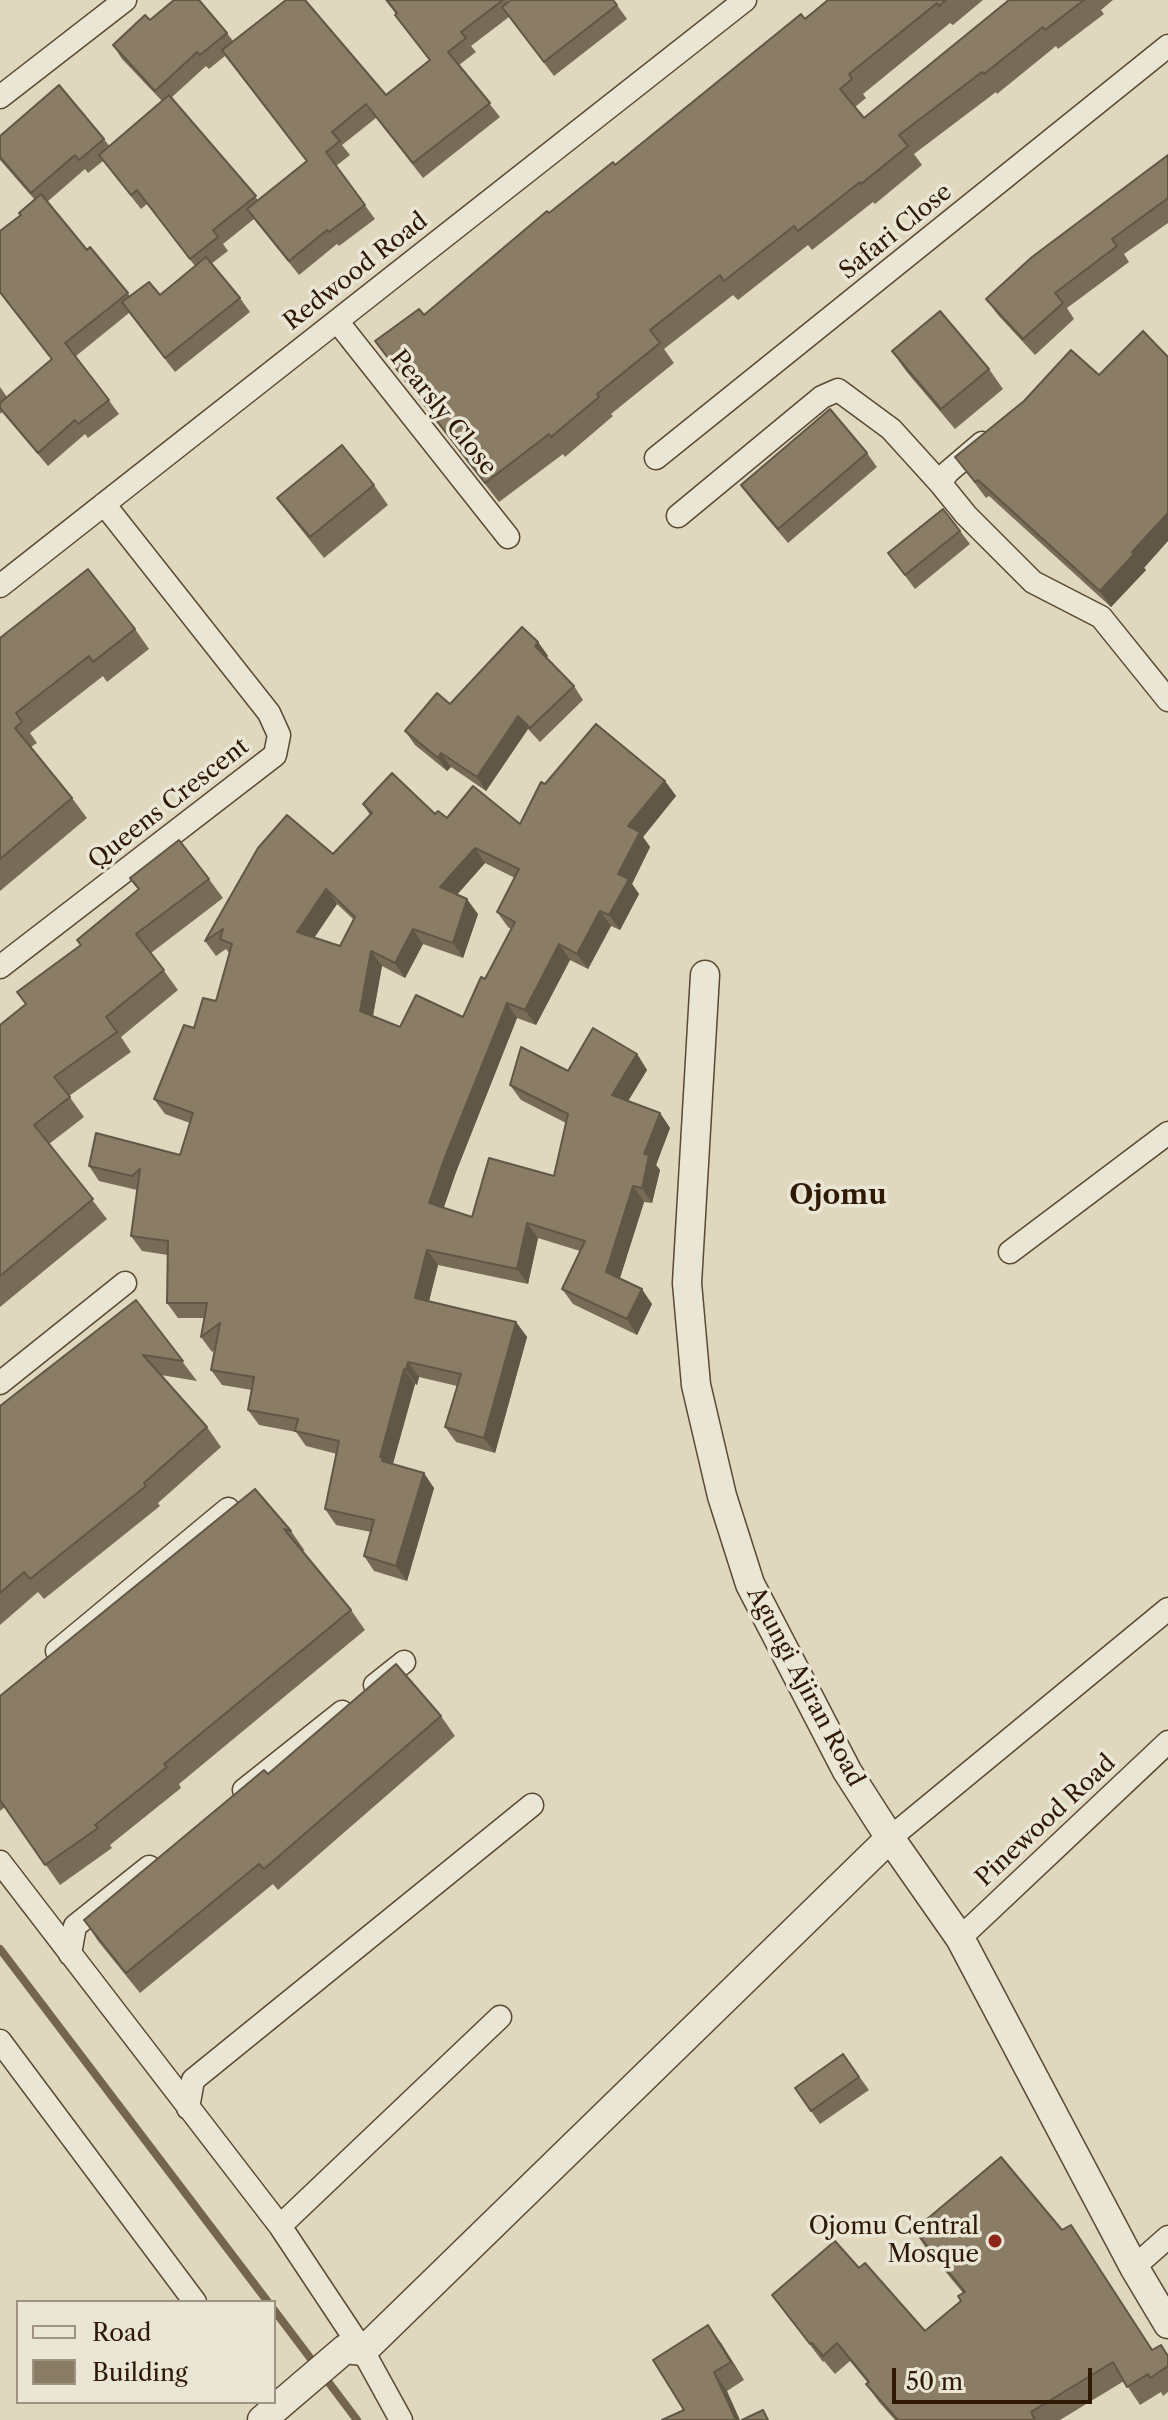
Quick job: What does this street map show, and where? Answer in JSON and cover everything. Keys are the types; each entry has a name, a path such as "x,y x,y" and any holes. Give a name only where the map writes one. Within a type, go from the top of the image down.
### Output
{"street":[{"path":"0,97 125,0"},
{"name":"Redwood Road","path":"0,586 745,0"},
{"name":"Safari Close","path":"656,458 1168,46"},
{"name":"Pearsly Close","path":"337,321 508,537"},
{"path":"678,516 822,397 838,390 891,429 966,515 1033,582 1101,617 1168,700"},
{"path":"940,483 958,462 1001,427"},
{"name":"Queens Crescent","path":"0,967 275,755 279,735 269,713 104,504"},
{"name":"Agungi Ajiran Road","path":"705,975 687,1283 696,1385 722,1496 750,1584 847,1771 960,1938 1134,2267 1168,2324"},
{"path":"1010,1252 1168,1133"},
{"path":"0,1383 125,1283"},
{"path":"36,1667 228,1509"},
{"path":"273,2407 354,2350 890,1838 1168,1609"},
{"path":"233,1799 404,1662"},
{"name":"Pinewood Road","path":"960,1938 1168,1742"},
{"path":"188,2108 193,2080 532,1805"},
{"path":"70,1954 75,1926 160,1858"},
{"path":"0,1862 280,2226 354,2350 401,2420"},
{"path":"280,2226 500,2017"},
{"path":"0,2041 194,2300"},
{"path":"1134,2267 1168,2237"}],"building":[{"path":"174,0 199,0 227,33 200,55 197,52 155,91 113,45 145,15 150,20"},
{"path":"286,0 305,0 386,95 430,60 387,0 503,0 461,32 466,38 448,52 490,103 413,163 366,104 332,132 340,141 326,152 365,205 329,232 327,230 289,261 247,209 307,161 222,50"},
{"path":"511,0 613,0 617,5 544,62 502,7"},
{"path":"828,0 946,0 939,6 937,3 849,74 852,79 840,89 864,118 1009,0 1084,0 899,135 908,146 861,184 798,231 794,226 724,281 720,275 650,330 660,343 597,394 599,397 551,437 549,434 485,483 375,341 419,309 424,315 547,211 549,213 613,162 615,165 801,14 805,19"},
{"path":"59,85 104,139 79,160 75,155 31,193 0,157 0,136"},
{"path":"169,95 256,196 213,230 218,237 190,259 137,190 131,195 99,155"},
{"path":"1168,155 1168,198 1112,239 1117,246 1055,293 1063,303 1023,339 986,299 1032,257"},
{"path":"41,194 87,250 90,247 128,293 65,343 109,400 78,424 75,420 38,453 0,408 0,403 52,359 0,292 0,231"},
{"path":"206,257 240,298 165,358 122,302 149,282 160,295"},
{"path":"940,311 989,369 941,409 892,351"},
{"path":"1143,331 1168,357 1168,513 1100,591 978,480 975,482 955,457 1024,401 1071,350 1099,375"},
{"path":"830,409 867,453 778,529 741,485"},
{"path":"342,445 374,485 310,537 277,498"},
{"path":"943,509 960,531 905,575 888,553"},
{"path":"88,569 135,629 93,662 89,656 16,713 22,722 15,728 72,798 0,859 0,638"},
{"path":"522,627 538,642 535,646 574,686 530,728 518,716 477,777 441,753 438,758 405,731 437,693 450,704"},
{"path":"596,724 665,781 628,826 640,832 618,874 629,879 609,915 600,911 577,954 559,944 525,1010 507,1003 429,1203 472,1217 489,1158 554,1176 568,1114 510,1085 521,1047 568,1071 593,1028 637,1054 612,1095 660,1113 644,1154 649,1155 642,1188 633,1186 606,1272 642,1289 627,1319 562,1289 585,1241 527,1223 517,1269 427,1250 415,1298 516,1322 484,1438 445,1427 461,1374 408,1362 404,1369 380,1457 382,1461 424,1473 396,1566 364,1556 374,1520 325,1509 339,1441 295,1431 298,1419 248,1410 254,1377 211,1370 220,1323 201,1337 207,1303 167,1303 168,1241 131,1236 140,1169 132,1176 89,1166 96,1133 180,1155 193,1113 154,1099 184,1025 194,1028 203,998 216,1001 232,944 220,939 223,929 205,941 258,848 287,815 333,854 372,813 363,804 392,773 435,814 438,811 447,818 473,786 520,824 541,782 545,784","holes":["475,848 519,869 497,912 515,922 485,979 481,977 463,1017 416,995 400,1027 360,1011 371,951 395,963 413,929 453,943 467,899 440,887","326,889 355,917 340,946 297,932"]},
{"path":"179,840 209,879 136,934 164,970 106,1017 117,1032 54,1077 70,1097 34,1125 93,1199 0,1276 0,1025 26,1004 17,992 81,945 77,940 139,889 130,878"},
{"path":"136,1300 183,1361 143,1355 207,1427 144,1483 146,1486 30,1579 24,1572 0,1593 0,1406"},
{"path":"255,1489 351,1610 164,1764 167,1767 95,1825 98,1828 45,1865 0,1800 0,1696"},
{"path":"396,1664 441,1716 264,1869 259,1864 126,1973 84,1920 264,1770 268,1774"},
{"path":"843,2054 859,2077 811,2111 795,2088"},
{"path":"1001,2157 1062,2230 1071,2225 1152,2350 1161,2345 1168,2356 1168,2366 1150,2378 1148,2374 1127,2387 1113,2362 1031,2412 1035,2420 898,2420 866,2384 869,2382 837,2343 823,2356 772,2295 835,2241 859,2268 865,2263 925,2331 961,2301 958,2296 965,2292 914,2230"},
{"path":"708,2325 731,2362 714,2372 736,2420 662,2420 684,2410 653,2360"},
{"path":"763,2410 768,2420 742,2420"}],"waterway":[{"path":"0,1949 266,2300"},
{"path":"276,2313 357,2420"}],"place":[{"name":"Ojomu Central Mosque","path":"995,2241"}],"district":[{"name":"Ojomu","path":"838,1196"}]}
